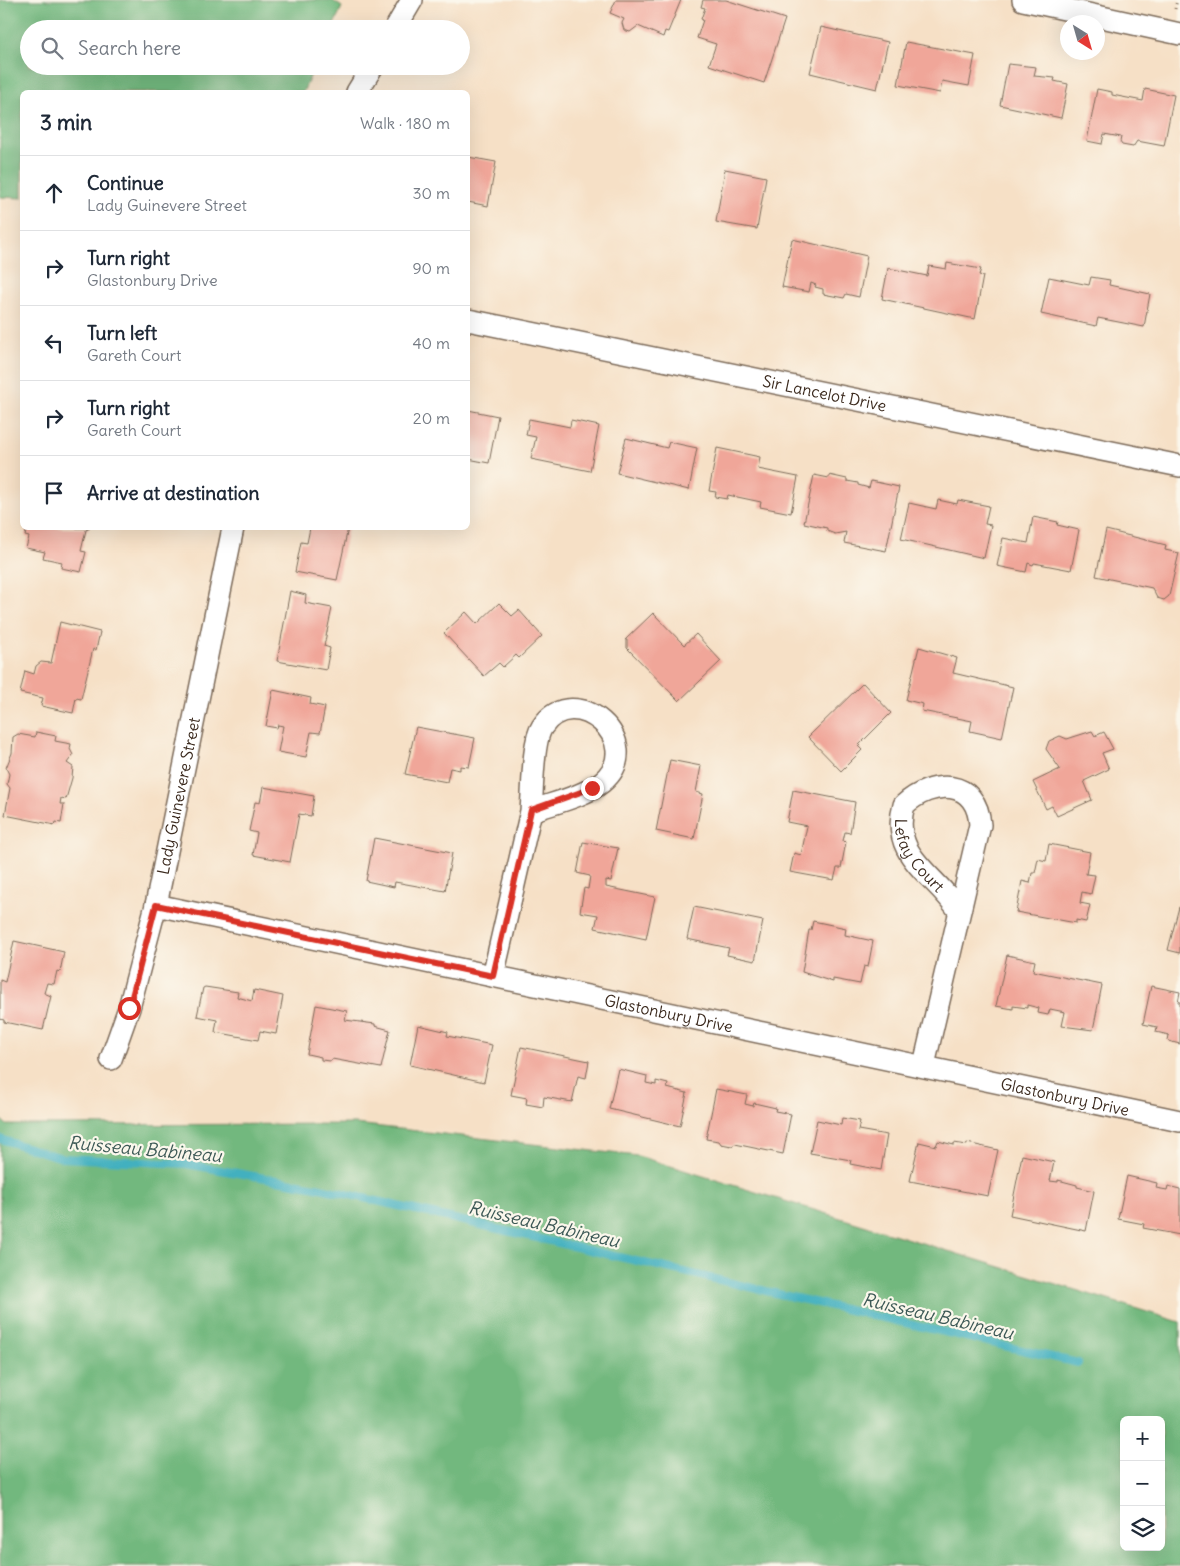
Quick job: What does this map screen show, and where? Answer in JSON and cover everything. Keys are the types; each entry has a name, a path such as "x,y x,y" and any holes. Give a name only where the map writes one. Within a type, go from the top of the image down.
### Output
{"street":[{"path":"400,20 412,0"},
{"path":"1023,0 1180,34"},
{"path":"358,90 367,75"},
{"name":"Sir Lancelot Drive","path":"470,320 1180,466"},
{"name":"Lady Guinevere Street","path":"111,1059 129,1008 156,905 233,530"},
{"path":"493,976 531,810 536,742 545,723 558,714 573,710 588,712 600,719 610,729 616,744 614,764 604,780 586,791 531,810"},
{"name":"Lefay Court","path":"924,1065 980,825 980,817 969,797 959,790 940,786 926,789 904,805 900,828 903,840 914,860 948,896 959,911"},
{"name":"Glastonbury Drive","path":"156,905 1180,1120"}],"green space":[{"path":"0,0 332,0 342,7 336,20 20,20 20,75 311,75 304,90 20,90 20,198 0,197"},
{"path":"0,1119 7,1125 356,1124 638,1156 1180,1322 1180,1566 0,1566"}],"building":[{"path":"616,0 681,0 668,32 665,31 663,37 638,26 630,32 624,30 622,23 624,19 610,13"},
{"path":"703,0 726,0 785,19 764,83 709,65 716,44 697,38 705,8 701,7"},
{"path":"821,27 888,42 877,89 810,73"},
{"path":"906,42 975,55 969,86 942,81 940,93 898,85"},
{"path":"1008,64 1036,67 1034,76 1055,78 1054,81 1068,84 1061,118 1000,105"},
{"path":"1097,89 1112,92 1112,95 1143,101 1145,89 1174,95 1164,146 1137,141 1133,147 1122,145 1120,142 1121,137 1104,134 1102,144 1087,141"},
{"path":"470,157 496,162 488,206 470,202"},
{"path":"725,169 766,177 757,229 716,222"},
{"path":"792,239 867,256 859,297 846,294 844,298 823,294 823,289 815,287 816,285 811,283 809,292 782,287"},
{"path":"947,263 981,269 979,275 983,276 975,319 882,299 888,268 927,276 929,266 946,269"},
{"path":"1049,277 1089,285 1091,277 1110,280 1109,285 1150,294 1144,327 1098,318 1096,326 1041,314"},
{"path":"470,410 498,416 489,463 470,459"},
{"path":"529,419 570,427 571,420 599,426 590,471 531,459 536,437 526,435"},
{"path":"626,438 667,448 669,442 697,448 689,490 617,473"},
{"path":"717,448 760,457 758,469 798,477 791,513 760,507 761,502 728,495 727,499 715,497 716,492 709,491"},
{"path":"814,475 829,478 829,475 847,479 847,481 869,488 871,481 899,487 886,551 844,543 846,532 835,534 827,531 827,528 804,523"},
{"path":"938,500 957,504 958,500 989,506 985,524 991,525 984,558 901,539 909,503 936,509"},
{"path":"1033,517 1058,522 1057,525 1079,530 1071,570 1034,563 1033,565 1028,563 1026,572 997,566 1003,538 1028,543"},
{"path":"26,530 86,530 81,551 86,552 81,572 61,568 62,562 43,558 45,552 26,548 29,537 25,536"},
{"path":"310,530 348,530 337,580 295,572 301,542 307,543"},
{"path":"1106,530 1166,545 1165,550 1179,553 1169,596 1164,600 1157,598 1152,588 1096,576"},
{"path":"290,591 306,595 305,603 332,608 324,646 330,648 326,670 277,661"},
{"path":"499,603 512,616 519,610 542,636 519,658 516,655 503,667 499,663 484,676 444,633 466,612 477,624"},
{"path":"653,613 684,645 696,634 721,661 679,701 627,648 627,640 625,640"},
{"path":"60,622 100,632 96,650 93,649 81,699 76,698 73,713 41,706 43,698 20,693 25,671 34,674 36,666 41,662 51,663"},
{"path":"919,647 957,658 953,673 1013,687 1002,738 970,731 972,721 922,711 923,704 906,700"},
{"path":"863,683 891,713 858,746 862,750 841,771 808,737"},
{"path":"273,690 311,698 310,704 325,707 320,733 311,732 306,757 278,752 283,726 278,725 277,728 266,726"},
{"path":"416,727 475,738 469,767 460,766 460,770 450,768 447,782 405,774"},
{"path":"1092,731 1095,736 1104,732 1113,749 1102,753 1109,769 1084,781 1092,800 1057,816 1052,806 1046,809 1033,782 1060,769 1046,749 1049,741 1060,736 1067,739"},
{"path":"36,732 56,736 55,741 71,744 70,749 73,755 67,763 73,767 72,778 66,799 61,798 60,804 64,804 61,823 56,822 55,825 5,815 10,788 7,784 9,774 6,768 12,753 13,737 18,734 35,737"},
{"path":"670,760 701,766 696,792 703,794 694,839 656,831"},
{"path":"263,787 314,796 311,816 299,814 290,862 253,855 257,833 249,831 255,802 260,803"},
{"path":"793,790 855,802 850,833 845,832 843,841 846,842 841,868 837,868 834,880 790,872 794,853 801,855 807,826 787,822"},
{"path":"374,838 452,853 445,891 395,882 394,887 366,881"},
{"path":"583,842 618,848 611,881 606,880 606,887 655,897 646,939 595,928 598,915 580,912 584,888 588,889 590,876 577,873"},
{"path":"1049,844 1090,852 1086,874 1095,875 1091,894 1082,892 1080,903 1090,905 1086,922 1076,920 1076,923 1016,912 1022,881 1030,883 1032,873 1035,873 1038,859 1046,861"},
{"path":"694,907 763,921 755,961 727,955 729,948 687,939"},
{"path":"1180,907 1180,953 1168,950"},
{"path":"813,921 846,928 845,935 873,941 868,967 864,966 860,984 833,979 833,982 802,972 809,930 811,930"},
{"path":"14,941 64,952 60,972 57,971 54,984 47,983 44,993 51,996 43,1030 4,1022 4,1020 0,1019 0,980 5,982"},
{"path":"1007,955 1035,961 1033,971 1102,985 1093,1030 1062,1026 1065,1012 1050,1009 1048,1015 1038,1013 1039,1008 1027,1005 1027,1008 1013,1006 1013,1009 996,1006"},
{"path":"1151,986 1180,992 1178,1002 1180,1002 1180,1044 1168,1041 1169,1035 1156,1032 1157,1027 1143,1024"},
{"path":"203,988 238,992 237,997 252,1001 254,990 283,996 276,1034 260,1031 258,1040 215,1032 217,1020 197,1016"},
{"path":"316,1005 347,1011 345,1020 375,1024 375,1026 390,1030 381,1068 332,1059 331,1061 321,1060 321,1057 307,1054"},
{"path":"418,1025 448,1032 447,1036 492,1045 484,1082 410,1065"},
{"path":"521,1047 589,1061 586,1078 578,1076 572,1102 544,1097 543,1107 526,1104 527,1098 511,1095"},
{"path":"618,1069 647,1076 646,1083 656,1085 656,1081 668,1084 667,1088 687,1093 680,1126 609,1109"},
{"path":"716,1089 747,1095 745,1104 753,1106 754,1103 776,1108 775,1111 791,1114 783,1154 735,1144 732,1146 721,1144 719,1141 706,1139"},
{"path":"842,1118 860,1121 858,1130 887,1135 881,1170 850,1164 851,1160 810,1153 817,1120 841,1125"},
{"path":"938,1141 954,1145 954,1143 967,1145 967,1143 998,1150 988,1196 910,1181 919,1142 936,1146"},
{"path":"1022,1155 1054,1162 1050,1181 1058,1182 1058,1180 1094,1191 1086,1231 1010,1215"},
{"path":"1127,1176 1157,1183 1156,1188 1167,1190 1168,1186 1180,1189 1180,1235 1143,1228 1144,1224 1118,1219"}],"waterway":[{"name":"Ruisseau Babineau","path":"0,1139 62,1158 186,1164 316,1187 1078,1363"}],"route":[{"path":"129,1008 156,905 493,976 531,810 592,788"}]}
